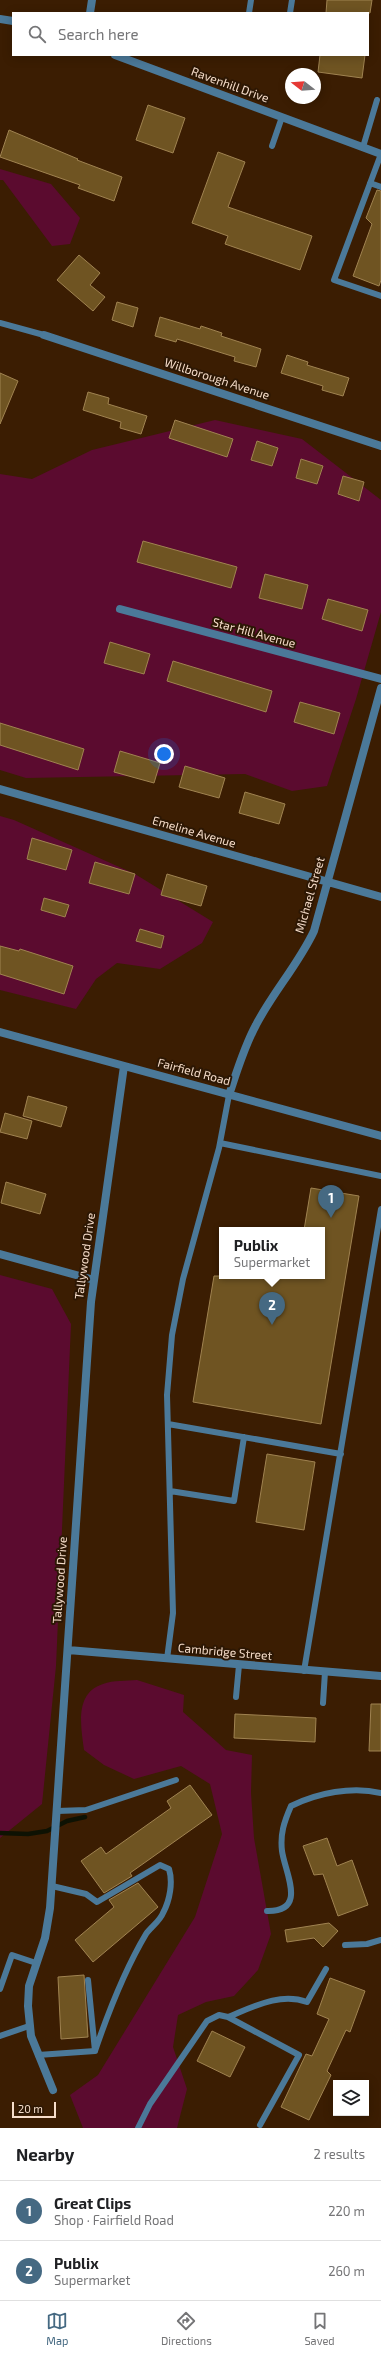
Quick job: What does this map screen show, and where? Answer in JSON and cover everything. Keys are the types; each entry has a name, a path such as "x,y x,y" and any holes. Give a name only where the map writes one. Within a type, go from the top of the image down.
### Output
{"street":[{"path":"90,12 92,0"},
{"path":"0,19 12,20"},
{"name":"Ravenhill Drive","path":"118,56 381,154"},
{"name":"Willborough Avenue","path":"44,335 381,446"},
{"name":"Star Hill Avenue","path":"120,609 381,679"},
{"name":"Michael Street","path":"230,1095 243,1054 255,1026 271,1000 295,967 314,931 381,688"},
{"name":"Emeline Avenue","path":"0,789 381,898"},
{"name":"Fairfield Road","path":"0,1032 381,1136"},
{"name":"Tallywood Drive","path":"53,2090 38,2055 29,2026 29,1986 45,1938 52,1886 94,1280 124,1066"},
{"path":"0,1254 94,1280"},
{"name":"Cambridge Street","path":"68,1650 304,1671 381,1676"}],"lane":[{"path":"249,12 251,0"},
{"path":"290,12 292,0"},
{"path":"363,147 377,100"},
{"path":"272,146 282,117"},
{"path":"381,154 334,280 381,296"},
{"path":"370,183 381,187"},
{"path":"0,323 44,335"},
{"path":"167,1658 173,1613 167,1395 172,1335 183,1280 220,1143 230,1095"},
{"path":"220,1143 381,1176"},
{"path":"304,1671 381,1209"},
{"path":"168,1424 341,1454"},
{"path":"170,1491 234,1501 244,1437"},
{"path":"236,1697 239,1665"},
{"path":"323,1703 325,1672"},
{"path":"57,1811 86,1810 176,1780"},
{"path":"267,1911 276,1911 289,1904 292,1896 282,1852 282,1826 291,1806 316,1796 336,1792 381,1793"},
{"path":"52,1886 86,1894 97,1902 160,1865 169,1869 171,1875 172,1884 163,1913 147,1933 114,1995 94,2051"},
{"path":"345,1944 367,1944 381,1940"},
{"path":"0,1989 12,1955 36,1963"},
{"path":"228,2017 280,1999 297,1998 307,2002 326,1969"},
{"path":"88,1980 94,2051"},
{"path":"138,2128 150,2104 207,2021 219,2015 228,2017 298,2055 260,2125"},
{"path":"0,2036 29,2026"},
{"path":"38,2055 94,2051"}],"shaded area":[{"path":"0,169 51,184 80,218 70,244 52,246 3,180 0,180"},
{"path":"215,420 302,439 381,500 381,612 356,699 327,786 292,791 245,774 26,778 0,770 0,474 32,479 92,450"},
{"path":"0,816 14,820 135,874 213,922 202,943 160,969 117,963 96,979 76,1009 0,990"},
{"path":"0,1275 52,1289 71,1324 56,1666 42,1804 0,1838"},
{"path":"137,1680 184,1695 183,1712 226,1750 252,1755 251,1793 254,1838 271,1934 258,1970 234,1996 206,2002 178,2015 173,2047 187,2089 177,2128 83,2128 70,2095 98,2075 195,1917 222,1834 210,1784 181,1766 134,1779 104,1765 84,1750 81,1721 83,1703 87,1695 94,1688 103,1684 116,1681"}],"building":[{"path":"327,0 372,0 370,13 326,12"},
{"path":"320,56 365,56 362,78 321,72 321,68 318,68"},
{"path":"148,105 185,118 173,153 136,140"},
{"path":"9,130 78,159 77,160 122,177 114,201 78,188 80,185 0,157"},
{"path":"218,152 245,162 228,207 312,236 300,270 225,244 228,236 192,223"},
{"path":"377,190 381,191 381,280 379,286 353,276 372,224 366,218"},
{"path":"79,255 100,273 90,285 105,297 93,311 57,280"},
{"path":"117,302 138,308 133,327 112,320"},
{"path":"160,317 200,329 201,326 222,333 221,336 261,349 256,367 234,361 235,357 177,339 176,342 155,336"},
{"path":"287,355 308,362 307,365 349,378 343,396 322,390 323,386 281,373"},
{"path":"0,373 18,381 0,424"},
{"path":"88,392 109,398 108,404 147,416 141,434 120,428 121,422 83,410"},
{"path":"175,420 233,439 227,457 169,438"},
{"path":"257,441 278,448 272,466 251,460"},
{"path":"301,459 323,466 317,484 296,478"},
{"path":"343,476 364,482 359,501 338,494"},
{"path":"143,541 237,567 231,588 137,562"},
{"path":"265,574 308,585 302,609 259,598"},
{"path":"328,599 368,610 362,631 322,619"},
{"path":"110,642 150,654 144,674 104,663"},
{"path":"173,661 272,691 266,712 167,681"},
{"path":"300,702 340,713 334,734 294,722"},
{"path":"0,723 84,749 78,770 0,745"},
{"path":"120,751 160,763 154,783 114,772"},
{"path":"185,766 225,778 219,798 179,787"},
{"path":"245,792 285,804 279,824 239,813"},
{"path":"32,838 72,850 66,870 27,859"},
{"path":"95,862 135,874 129,894 89,883"},
{"path":"167,874 207,886 201,906 161,895"},
{"path":"44,898 69,905 65,917 41,910"},
{"path":"140,929 164,936 161,948 136,941"},
{"path":"0,946 19,951 20,949 73,966 64,994 0,974"},
{"path":"28,1096 67,1107 61,1127 23,1116"},
{"path":"5,1113 32,1121 27,1139 0,1132"},
{"path":"6,1182 46,1194 40,1214 1,1203"},
{"path":"311,1188 359,1196 321,1424 193,1402 214,1276 219,1276 219,1279 325,1279 325,1227 304,1227"},
{"path":"267,1454 315,1462 304,1530 256,1522"},
{"path":"371,1704 381,1704 381,1751 369,1751"},
{"path":"235,1714 316,1718 315,1742 234,1738"},
{"path":"190,1785 212,1815 130,1873 132,1876 104,1893 81,1861 101,1847 106,1854 171,1808 167,1801"},
{"path":"327,1838 337,1866 352,1860 368,1905 338,1916 323,1874 314,1875 303,1846"},
{"path":"138,1883 158,1907 93,1962 75,1940 114,1907 109,1900"},
{"path":"329,1923 338,1931 323,1947 314,1938 287,1942 285,1930"},
{"path":"84,1975 88,2037 61,2039 58,1977"},
{"path":"330,1978 365,1991 350,2032 346,2030 327,2071 331,2075 309,2120 281,2107 306,2054 312,2056 329,2019 317,2014"},
{"path":"212,2031 245,2047 230,2077 197,2061"}],"waterway":[{"path":"0,1833 28,1834 47,1831 67,1821 85,1817"}],"place":[{"name":"Great Clips","path":"331,1218"},
{"name":"Publix","path":"272,1325"}]}
